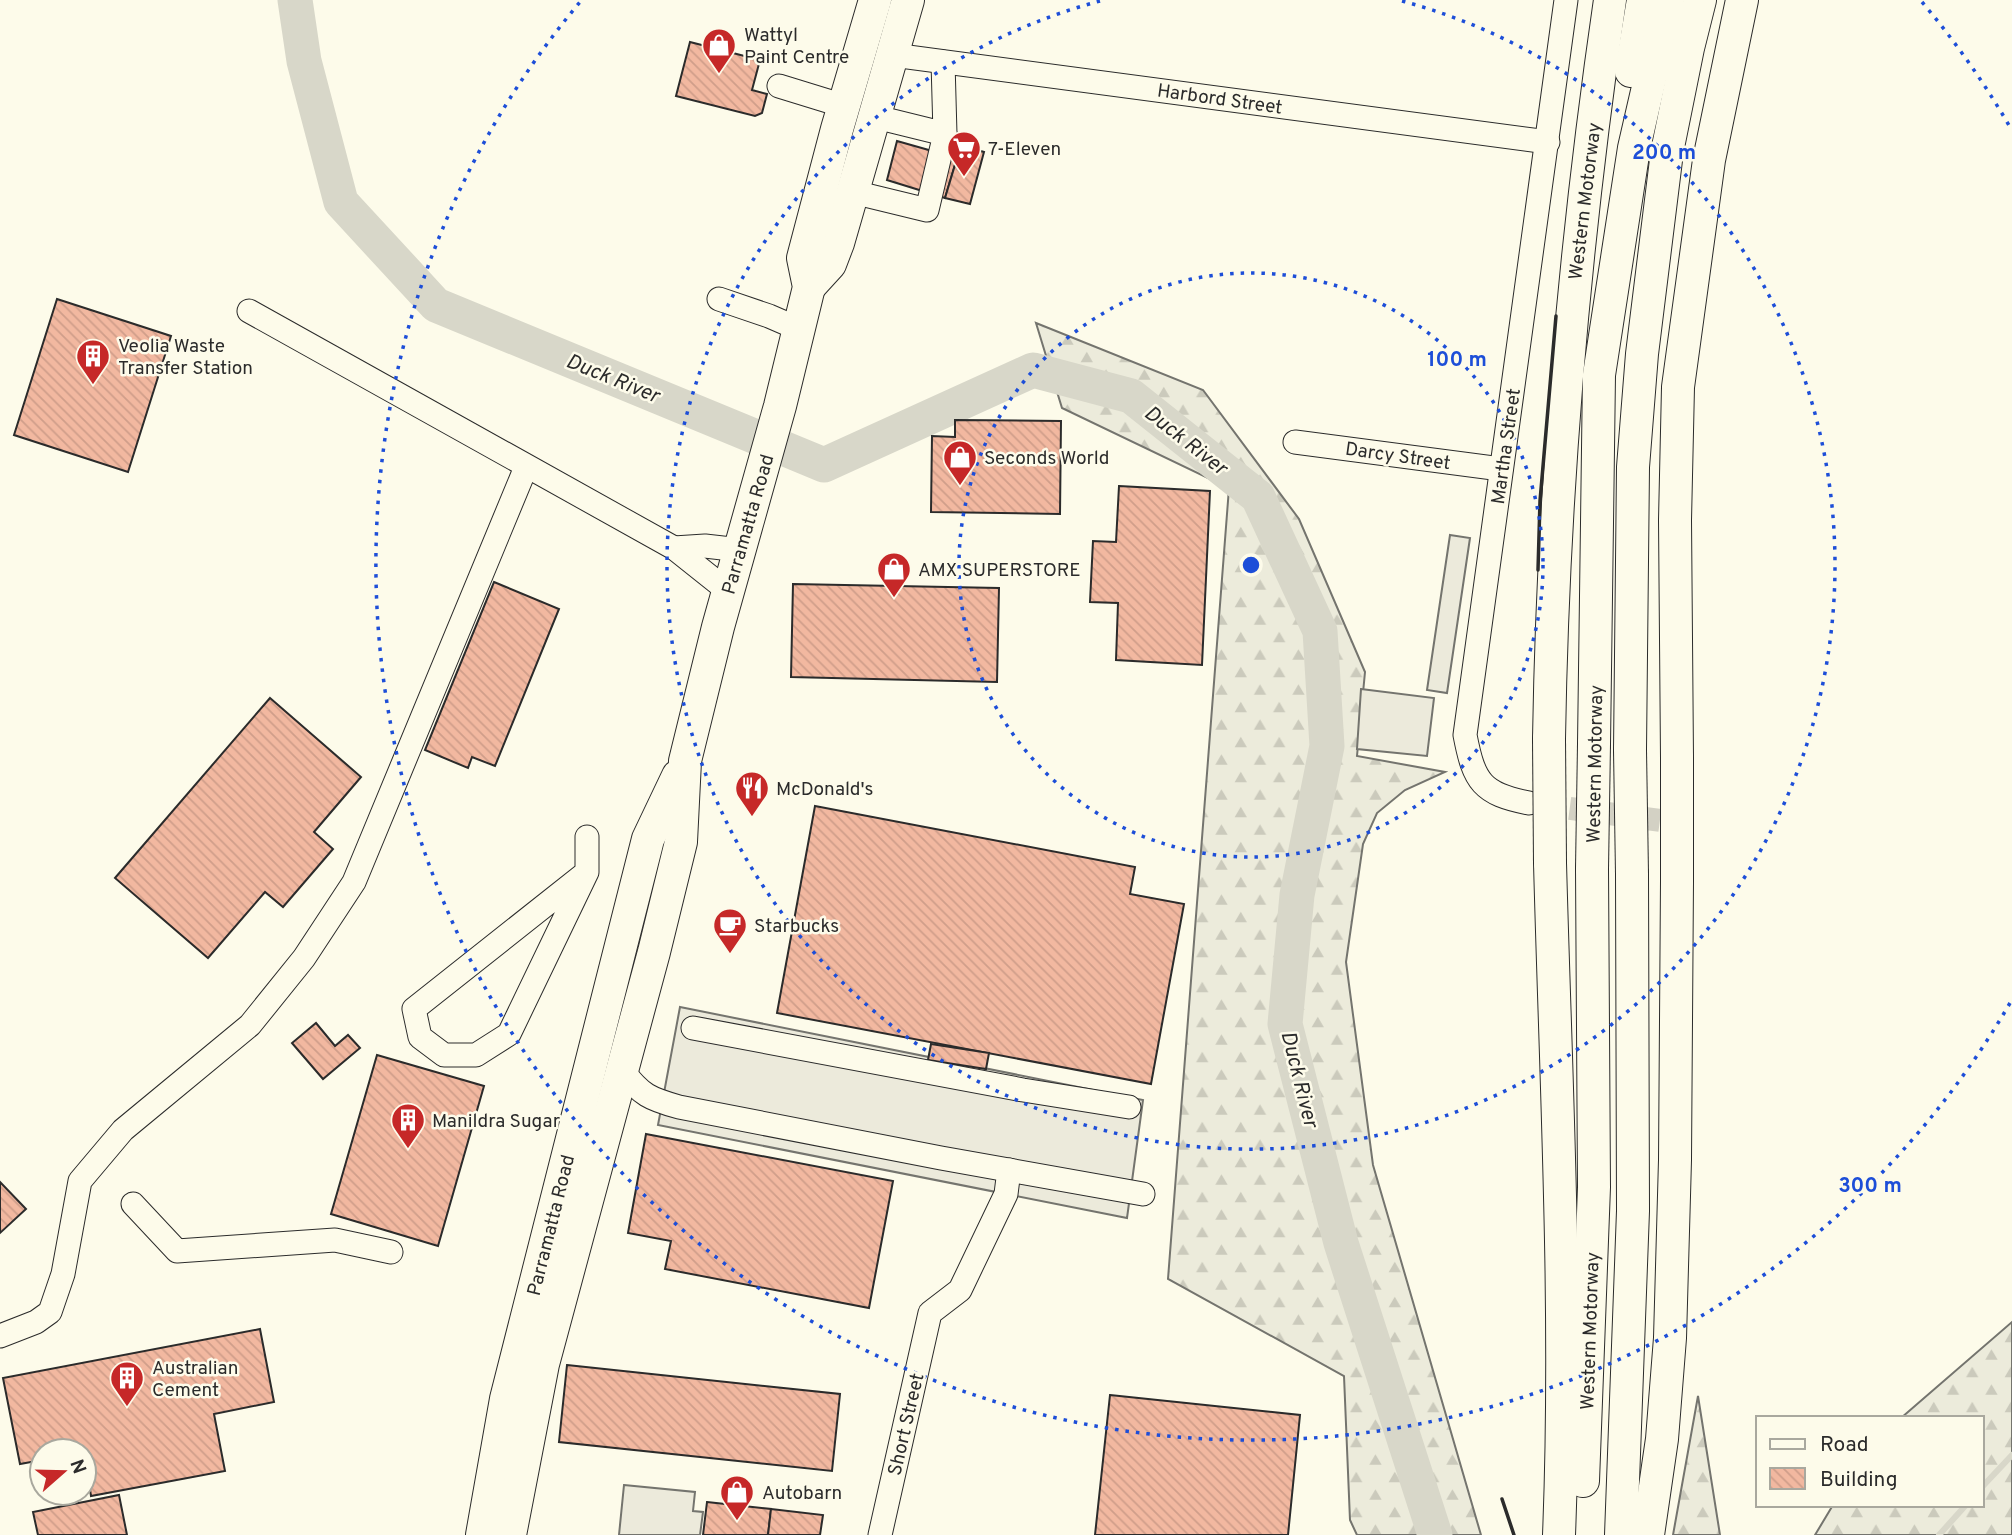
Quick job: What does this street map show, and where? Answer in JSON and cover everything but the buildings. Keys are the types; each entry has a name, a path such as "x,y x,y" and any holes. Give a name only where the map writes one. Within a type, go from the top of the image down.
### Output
{"highway":[{"name":"Parramatta Road","path":"482,1535 506,1399 648,839 685,761 809,287 803,258 874,0"},
{"name":"Parramatta Road","path":"809,287 830,264 876,117 908,0"},
{"name":"Western Motorway","path":"1559,1535 1563,1440 1550,863 1551,616 1564,395 1576,263 1610,0"},
{"path":"1599,375 1609,208 1643,0"},
{"name":"Western Motorway","path":"1580,1535 1594,1187 1592,869 1599,375 1634,148 1668,0"},
{"name":"Western Motorway","path":"1621,1535 1633,1211 1630,750 1633,467 1642,355 1667,152 1700,0"},
{"path":"1648,1535 1662,1439 1670,1338 1675,1160 1675,520 1678,387 1709,160 1742,0"},
{"name":"Parramatta Road","path":"510,1535 543,1364 623,1071 681,842 685,761"}],"street":[{"name":"Martha Street","path":"1529,803 1492,793 1480,781 1473,767 1465,736 1566,0"},
{"name":"Harbord Street","path":"893,55 1548,142"},
{"path":"853,192 927,210 945,134 943,62"},
{"path":"779,86 844,106"},
{"path":"876,117 945,134"},
{"path":"719,299 799,329"},
{"path":"248,310 674,548 728,591"},
{"name":"Darcy Street","path":"1295,442 1501,469"},
{"path":"0,1336 36,1322 50,1312 63,1274 80,1181 123,1130 250,1025 304,958 354,882 526,467"},
{"path":"674,548 705,546 740,550"},
{"path":"587,837 587,872 509,1034 476,1055 444,1055 420,1037 414,1009 587,872"},
{"path":"692,1028 1023,1090 1129,1107"},
{"path":"623,1071 639,1092 679,1107 1143,1194"},
{"name":"Short Street","path":"880,1535 930,1312 960,1290 1006,1194 1009,1170"},
{"path":"133,1204 177,1251 335,1240 391,1252"}],"green space":[{"path":"1036,323 1203,390 1299,519 1365,672 1357,756 1445,772 1405,790 1377,813 1363,844 1346,962 1373,1165 1481,1535 1357,1535 1350,1520 1344,1376 1168,1279 1229,488 1062,408"},
{"path":"2012,1322 2012,1535 1815,1535 1832,1507 1984,1507 1984,1416 1903,1416"},
{"path":"1698,1396 1720,1535 1673,1535"}],"shaded area":[{"path":"1450,535 1470,538 1447,693 1427,690"},
{"path":"1361,689 1434,698 1427,756 1357,749"},
{"path":"680,1007 1143,1100 1127,1218 658,1125"},
{"path":"624,1485 695,1492 693,1511 703,1512 700,1535 619,1535"}],"waterway":[{"name":"Duck River","path":"295,0 304,61 341,202 436,305 824,465 1033,370 1131,396 1258,497 1320,631 1327,746 1297,895 1285,1024 1341,1243 1435,1535"},
{"path":"1984,1485 2012,1455"},
{"path":"1939,1535 1964,1507"}],"tunnel":[{"path":"1536,804 1688,824"}],"wall":[{"path":"1538,570 1540,501 1556,316"},
{"path":"1502,1499 1514,1535"}],"place":[{"name":"Wattyl Paint Centre","path":"719,75"},
{"name":"7-Eleven","path":"964,178"},
{"name":"Veolia Waste Transfer Station","path":"93,386"},
{"name":"Seconds World","path":"960,487"},
{"name":"AMX SUPERSTORE","path":"894,599"},
{"name":"McDonald's","path":"752,818"},
{"name":"Starbucks","path":"730,955"},
{"name":"Manildra Sugar","path":"408,1150"},
{"name":"Australian Cement","path":"127,1408"},
{"name":"Autobarn","path":"737,1522"}]}
